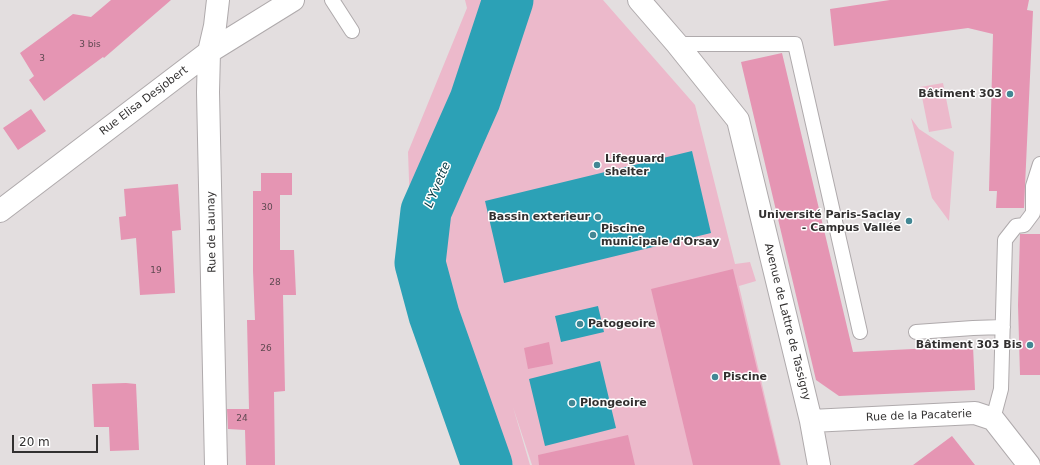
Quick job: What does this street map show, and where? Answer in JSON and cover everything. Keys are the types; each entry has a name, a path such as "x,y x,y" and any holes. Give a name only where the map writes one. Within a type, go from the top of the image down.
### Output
{"street":[{"name":"Rue de Launay","path":"216,465 209,52 215,26 218,0"},
{"name":"Rue Elisa Desjobert","path":"0,211 209,52 293,0"},
{"name":"Avenue de Lattre de Tassigny","path":"639,0 678,44 738,120 811,421 819,465"},
{"name":"Rue de la Pacaterie","path":"811,421 975,413 993,419"},
{"path":"993,419 1029,465"}],"lane":[{"path":"332,0 352,30"},
{"path":"678,44 795,44 860,332"},
{"path":"993,419 1001,388 1005,240 1016,226 1024,225 1033,213 1033,186 1040,164"},
{"path":"916,332 1003,327"}],"shaded area":[{"name":"Piscine municipale d'Orsay","path":"465,0 603,0 695,105 735,264 750,262 756,281 739,286 781,465 532,465 513,407 530,465 472,465 440,374 412,263 408,152 467,8"},
{"path":"943,83 952,128 929,132 920,87"},
{"path":"911,118 919,129 954,152 949,221 932,198"}],"water":[{"name":"Bassin exterieur","path":"692,151 711,233 504,283 485,201"},
{"name":"Patogeoire","path":"598,306 604,332 561,342 555,316"},
{"name":"Plongeoire","path":"600,361 616,428 545,446 529,379"}],"building":[{"path":"111,0 171,0 104,58 103,57 44,101 29,80 34,76 20,53 73,14 91,17"},
{"name":"Bâtiment 303","path":"890,0 1029,0 1027,10 1033,11 1024,208 996,208 997,191 989,191 993,34 968,28 834,46 830,9"},
{"path":"782,53 853,352 973,346 975,390 839,396 816,380 741,62"},
{"path":"31,109 46,131 18,150 3,128"},
{"path":"261,173 292,173 292,195 280,195 280,250 294,250 296,295 283,295 285,391 274,392 275,465 246,465 245,430 228,429 227,409 249,409 247,320 255,320 253,271 253,191 261,191"},
{"path":"178,184 181,230 172,231 175,293 140,295 136,238 121,240 119,217 126,216 124,189"},
{"name":"Bâtiment 303 Bis","path":"1020,234 1040,234 1040,375 1020,375 1018,305"},
{"name":"Piscine","path":"733,269 780,465 693,465 651,289"},
{"path":"549,342 553,364 528,369 524,348"},
{"path":"92,384 136,384 139,450 110,451 109,427 94,427"},
{"path":"628,435 635,465 539,465 538,455"},
{"path":"952,436 975,465 913,465"}],"waterway":[{"name":"L'Yvette","path":"487,465 434,315 420,263 426,211 475,100 508,0"}],"place":[{"name":"Bâtiment 303","path":"1010,94"},
{"name":"Lifeguard shelter","path":"597,165"},
{"name":"Bassin exterieur","path":"598,217"},
{"name":"Université Paris-Saclay - Campus Vallée","path":"909,221"},
{"name":"Piscine municipale d'Orsay","path":"593,235"},
{"name":"Patogeoire","path":"580,324"},
{"name":"Bâtiment 303 Bis","path":"1030,345"},
{"name":"Piscine","path":"715,377"},
{"name":"Plongeoire","path":"572,403"}]}
